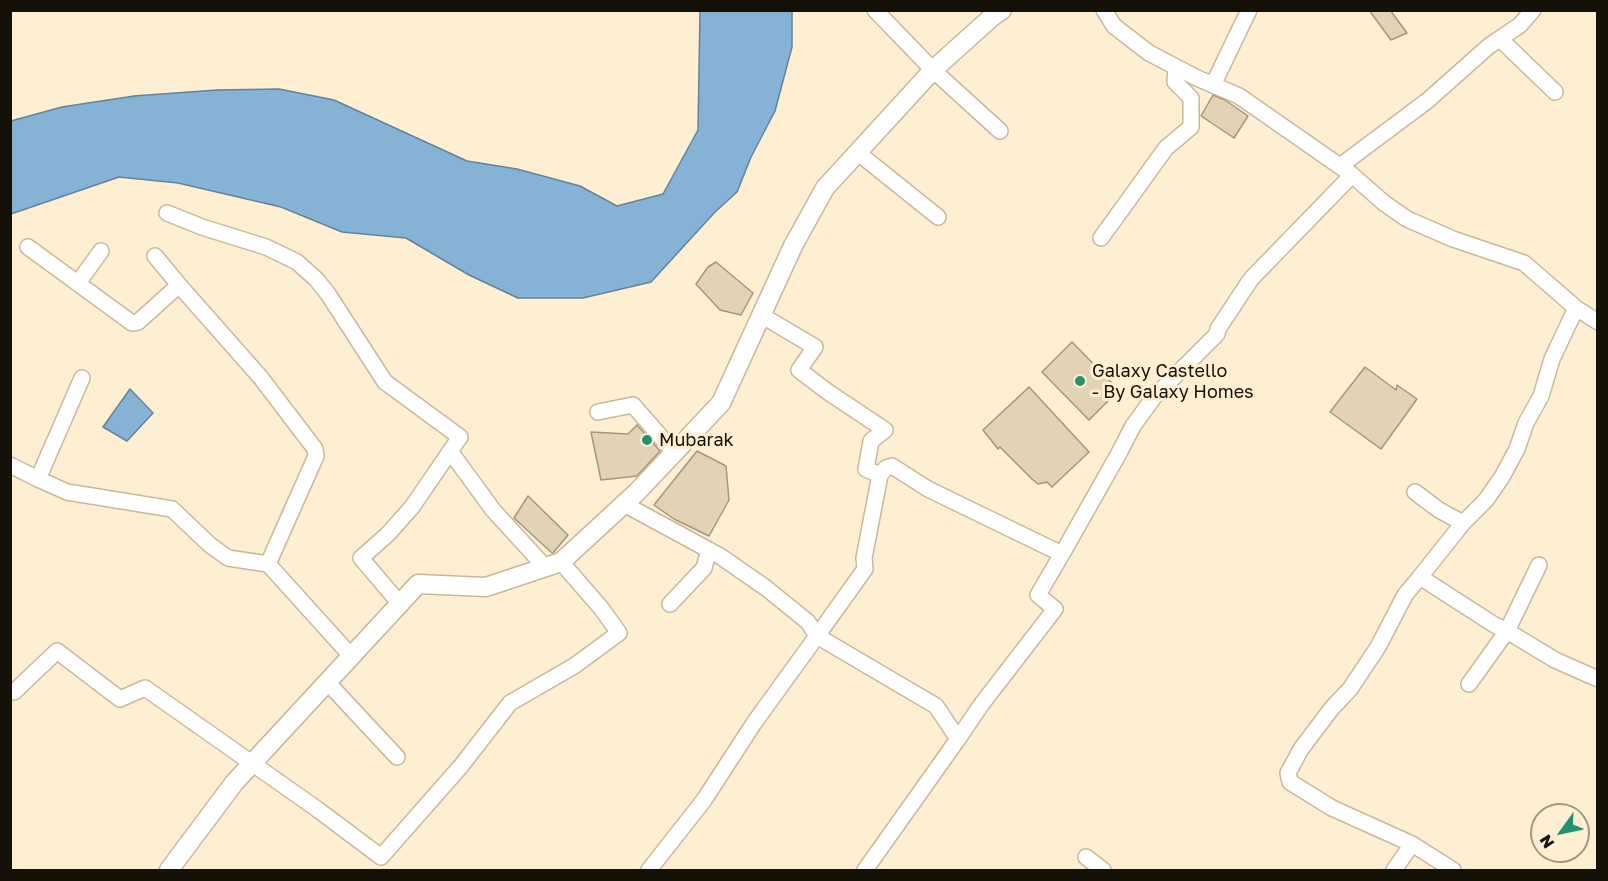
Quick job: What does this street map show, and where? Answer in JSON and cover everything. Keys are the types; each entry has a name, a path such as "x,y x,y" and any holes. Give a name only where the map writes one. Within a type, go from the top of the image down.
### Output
{"street":[{"path":"875,10 933,70 1000,132"},
{"path":"168,870 234,783 418,584 486,587 553,565 624,504 721,403 793,246 825,188 933,70 993,15 1002,10"},
{"path":"1104,10 1114,26 1149,53 1239,96 1346,170 1384,203 1407,219 1453,239 1524,263 1576,308 1598,322"},
{"path":"1213,85 1249,10"},
{"path":"865,870 981,705 1054,609 1038,595 1118,455 1132,426 1155,397 1217,334 1251,279 1346,170 1500,39 1520,25 1533,10"},
{"path":"1500,39 1555,92"},
{"path":"1101,238 1166,148 1191,127 1191,99 1175,82 1176,67"},
{"path":"857,152 938,217"},
{"path":"167,213 202,227 266,247 297,262 316,279 334,303 385,382 460,437 401,520 361,558 400,604"},
{"path":"28,247 135,324 179,285"},
{"path":"78,283 101,251"},
{"path":"155,256 261,378 316,451 268,564"},
{"path":"1454,870 1412,844 1332,808 1290,782 1288,773 1302,749 1332,708 1350,689 1378,647 1405,595 1463,523 1486,500 1502,477 1517,448 1526,423 1541,396 1552,359 1576,308"},
{"path":"761,315 815,347 799,370 885,430 870,441 866,469 880,475"},
{"path":"38,479 82,378"},
{"path":"598,412 633,405 674,452"},
{"path":"14,692 57,651 120,699 145,688 381,857 461,766 510,703 574,666 619,633 602,608 493,510 450,451"},
{"path":"10,465 67,492 172,509 210,545 228,558 268,564 352,657"},
{"path":"649,870 704,800 754,723 865,569 864,558 880,475 886,468 892,466 928,489 1062,554"},
{"path":"1415,492 1439,510 1463,523"},
{"path":"624,504 709,550 766,588 808,622 817,636 936,706 958,739"},
{"path":"670,604 704,568 709,550"},
{"path":"1469,684 1507,631 1539,565"},
{"path":"1420,577 1478,616 1555,660 1598,680"},
{"path":"328,683 397,757"},
{"path":"1394,870 1412,844"},
{"path":"1086,857 1103,870"}],"water":[{"path":"700,11 792,11 792,47 775,111 751,157 737,192 715,212 651,282 583,298 518,298 469,275 406,238 342,232 281,207 178,183 119,177 11,214 11,121 62,107 134,96 217,90 279,89 334,100 467,161 517,169 580,186 617,206 663,194 698,130"},
{"path":"130,389 153,413 127,441 103,427"}],"building":[{"path":"1369,10 1390,10 1407,33 1391,40"},
{"path":"1213,95 1225,100 1248,116 1234,138 1201,116"},
{"path":"716,262 753,293 741,315 720,310 696,284 708,267"},
{"name":"Galaxy Castello - By Galaxy Homes","path":"1072,342 1119,390 1089,420 1042,372"},
{"path":"1365,367 1396,390 1397,385 1417,399 1381,449 1330,412"},
{"path":"1029,387 1089,452 1052,487 1047,482 1038,484 1000,447 998,449 983,430"},
{"path":"637,425 660,451 637,476 601,480 591,432 628,434"},
{"path":"697,451 726,466 729,500 709,536 674,519 654,505"},
{"path":"528,496 568,535 553,553 514,518"}],"place":[{"name":"Galaxy Castello - By Galaxy Homes","path":"1080,381"},
{"name":"Mubarak","path":"647,440"}]}
